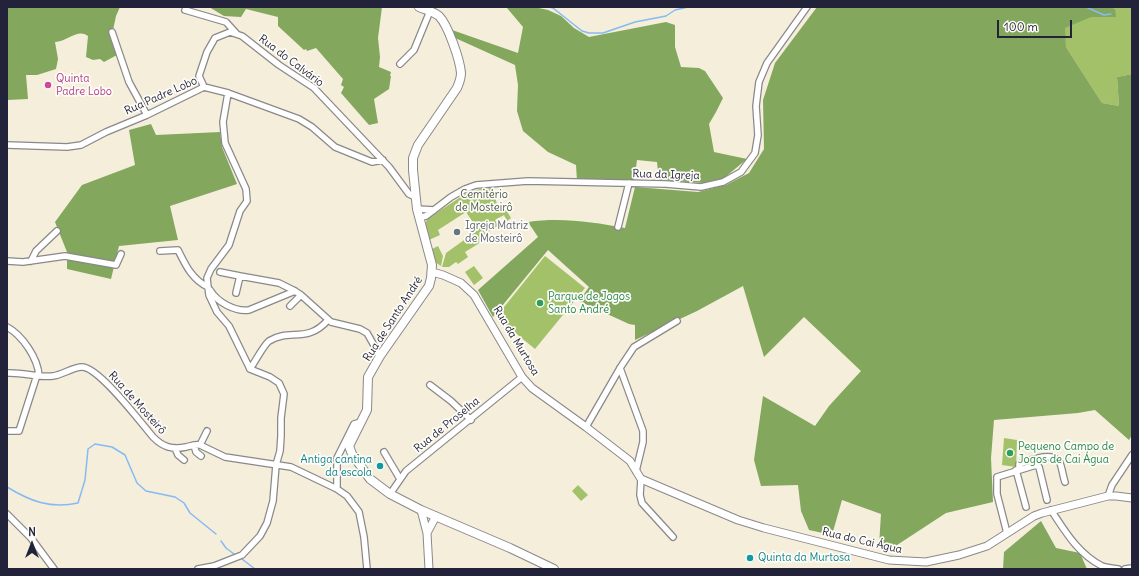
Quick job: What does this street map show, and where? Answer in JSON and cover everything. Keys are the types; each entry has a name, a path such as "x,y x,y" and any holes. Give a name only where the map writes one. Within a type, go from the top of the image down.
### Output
{"main road":[{"path":"419,7 430,11"},
{"name":"Rua de Santo André","path":"430,11 438,15 445,24 456,54 461,76 457,88 414,153 413,166 415,197 432,272 429,286 380,356 368,377 368,404 360,425 349,446 352,454 370,479 390,494 421,510 554,569"}],"street":[{"name":"Rua da Igreja","path":"419,218 426,216 464,189 476,185 528,181 629,183 701,187 723,182 741,172 755,153 758,135 756,106 760,82 767,63 807,7"},
{"name":"Rua do Calvário","path":"185,10 226,22 236,34 242,36 279,65 314,88 383,160 409,194 415,197"},
{"path":"400,64 414,50 430,11"},
{"path":"112,32 129,82 147,115"},
{"path":"204,87 200,76 207,52 215,38 230,32 236,34"},
{"name":"Rua Padre Lobo","path":"7,145 67,147 81,145 204,87 228,93 299,119 312,127 335,147 372,162 383,160"},
{"path":"198,569 215,567 242,555 260,536 267,523 273,501 276,465 280,451 281,418 284,394 278,383 270,377 250,369 229,326 217,312 208,287 208,278 211,269 229,245 240,211 247,201 246,189 225,143 223,122 228,93"},
{"path":"618,227 629,183"},
{"path":"417,209 434,210"},
{"path":"31,261 36,251 57,231"},
{"path":"160,251 178,250 188,270 200,283 208,287 212,294 220,301 240,311 249,310 295,291"},
{"path":"7,261 23,262 65,256 116,265 121,254"},
{"path":"220,272 279,283 295,291 331,322 360,329 367,333 380,356"},
{"name":"Rua da Murtosa","path":"432,272 461,282 474,295 522,377 532,388 625,457 636,471"},
{"path":"236,293 240,276"},
{"path":"290,306 301,295"},
{"path":"250,369 268,342 278,337 311,334 323,326 328,320"},
{"path":"586,427 620,368 634,347 677,322"},
{"path":"7,327 15,331 28,348 39,370 19,431 7,432"},
{"name":"Rua de Mosteirô","path":"7,373 38,375 43,377 55,376 82,367 91,369 102,378 153,437 162,445 175,448"},
{"path":"620,368 643,431 643,442 636,471 641,479 640,495 642,503 673,537"},
{"name":"Rua de Proselha","path":"390,494 406,472 522,377"},
{"path":"430,385 451,401 471,420"},
{"path":"337,490 337,458 354,424 360,425"},
{"path":"201,456 196,452 197,445 208,431"},
{"path":"184,460 178,455 175,448 197,445 225,457 291,467 337,490 347,496 359,512 364,537 367,569"},
{"path":"384,452 400,479"},
{"path":"1108,496 1112,485 1132,455"},
{"path":"1026,507 1017,470 1019,464 1034,459 1046,457 1054,458 1060,462 1064,482"},
{"path":"1007,533 997,494 997,477 1036,465 1039,467 1047,500"},
{"name":"Rua do Cai Água","path":"641,479 738,520 890,560 926,562 959,555 986,546 1034,516 1051,510 1108,496 1132,498"},
{"path":"421,510 427,533 429,569"},
{"path":"1051,510 1071,541 1085,554 1103,566 1118,569"},
{"path":"7,514 31,538 54,569"},
{"path":"427,533 436,516"},
{"path":"1125,569 1132,568"}],"green space":[{"path":"7,7 120,7 116,16 113,30 109,32 117,55 104,62 100,59 93,60 86,57 88,36 80,33 55,42 58,59 56,69 37,75 26,75 28,99 7,100"},
{"path":"209,7 382,7 378,38 380,57 379,67 391,72 391,76 389,89 374,99 378,123 369,125 341,93 344,87 341,85 343,79 316,48 307,51 306,49 304,50 278,26 278,17 246,9 241,17 224,16"},
{"path":"477,7 534,7 548,10 561,16 574,28 589,37 666,22 675,25 675,47 681,67 699,68 705,71 723,98 709,124 714,152 747,159 724,178 704,183 659,180 657,162 637,160 634,182 577,181 576,165 548,152 523,131 517,111 518,85 515,65 453,37 452,30 518,53 523,27 507,8"},
{"path":"817,7 1112,7 1115,9 1116,17 1091,17 1065,28 1066,47 1102,103 1119,106 1117,77 1132,74 1132,435 1129,440 1095,410 1078,413 994,420 991,458 993,502 946,513 894,547 879,546 881,514 842,500 832,535 809,530 801,511 798,485 761,486 754,460 763,396 815,426 829,406 861,371 804,317 764,357 743,286 697,311 635,340 635,325 629,324 579,301 589,287 548,250 493,317 478,290 538,237 528,222 565,220 625,228 635,187 698,192 726,185 749,173 764,149 763,100 775,63"},
{"path":"1112,7 1132,7 1132,74 1117,77 1119,106 1102,103 1066,47 1064,28 1091,16 1115,17 1115,9"},
{"path":"151,124 156,135 220,132 222,147 237,184 170,206 178,240 119,246 111,279 67,269 67,252 55,222 82,185 135,165 129,130"},
{"name":"Cemitério de Mosteirô","path":"492,187 499,211 506,210 511,218 507,221 504,215 495,220 498,226 488,232 478,244 465,252 468,257 458,264 456,262 449,267 442,267 446,253 478,230 466,212 438,230 440,235 429,240 425,225 427,219 470,191"},
{"path":"438,246 443,256 441,266 435,262 432,249"},
{"name":"Parque de Jogos Santo André","path":"545,256 585,288 535,349 496,317"},
{"path":"474,266 483,278 474,285 465,272"},
{"name":"Pequeno Campo de Jogos de Cai Água","path":"1004,438 1017,440 1016,467 1002,465"},
{"path":"578,485 588,495 581,501 572,491"},
{"path":"1041,521 1056,548 1080,553 1087,569 1003,569 1004,552"}],"waterway":[{"path":"549,7 553,8 582,31 589,33 603,33 635,22 666,16 675,10 688,7"},
{"path":"1086,7 1104,15 1111,14"},
{"path":"7,487 32,500 49,504 68,505 78,503 85,480 88,449 95,444 112,447 125,455 137,483 146,491 175,497 184,503 190,513 216,534"},
{"path":"221,541 226,548 234,554"},
{"path":"242,559 255,569"}],"place":[{"name":"Quinta Padre Lobo","path":"48,85"},
{"name":"Igreja Matriz de Mosteirô","path":"457,232"},
{"name":"Parque de Jogos Santo André","path":"540,303"},
{"name":"Pequeno Campo de Jogos de Cai Água","path":"1010,453"},
{"name":"Antiga cantina da escola","path":"380,466"},
{"name":"Quinta da Murtosa","path":"750,558"}]}
